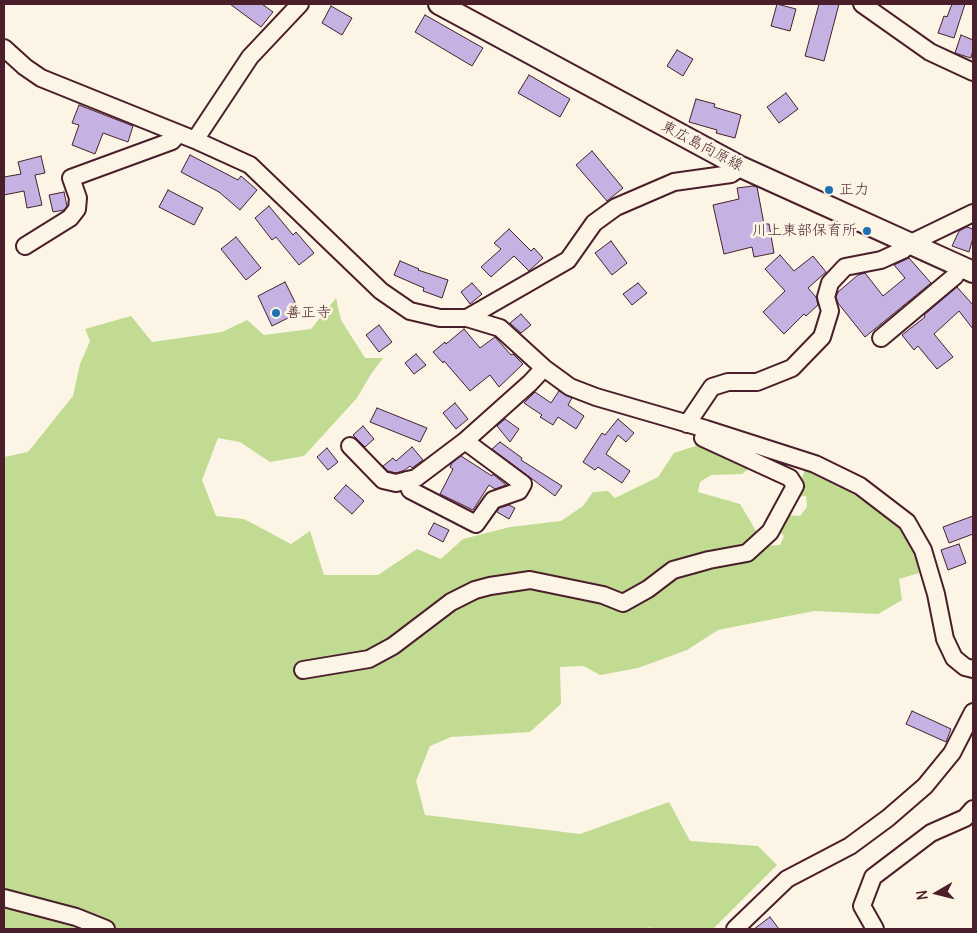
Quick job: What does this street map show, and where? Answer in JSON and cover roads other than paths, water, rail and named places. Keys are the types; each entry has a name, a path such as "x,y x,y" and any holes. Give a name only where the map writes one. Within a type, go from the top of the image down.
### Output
{"main road":[{"name":"東広島向原線","path":"439,4 741,167 967,269"}],"street":[{"path":"195,140 250,57 300,4"},
{"path":"862,4 930,52 973,72"},
{"path":"4,48 25,67 41,78 195,140 250,165 381,291 410,311 440,318 467,318 500,328 544,368 570,386 596,397 706,429 815,464 860,486 907,522 923,550 936,594 945,639 954,658 965,667 973,669"},
{"path":"25,246 70,218 77,209 78,198 71,178 172,141 178,134"},
{"path":"467,318 568,260 594,223 616,207 674,182 731,174 741,167"},
{"path":"688,424 712,387 728,382 757,382 792,368 822,337 830,311 826,296 830,283 845,267 881,260 973,213"},
{"path":"881,338 955,276 967,269"},
{"path":"350,446 384,480 396,483 416,478 465,441 530,383 544,368"},
{"path":"303,670 369,659 393,646 451,602 475,590 490,586 530,580 603,595 623,603 648,589 673,570 747,553 770,532 795,486 790,478 703,438 706,429"},
{"path":"406,480 410,490 476,524 494,500 519,491 523,484 465,441"},
{"path":"735,929 787,879 850,846 888,818 925,786 952,754 973,712"},
{"path":"876,929 862,906 874,877 931,833 965,818 973,809"},
{"path":"4,898 76,917 106,929"}],"place":[{"name":"正力","path":"829,190"},
{"name":"川上東部保育所","path":"867,231"},
{"name":"善正寺","path":"276,313"}]}
